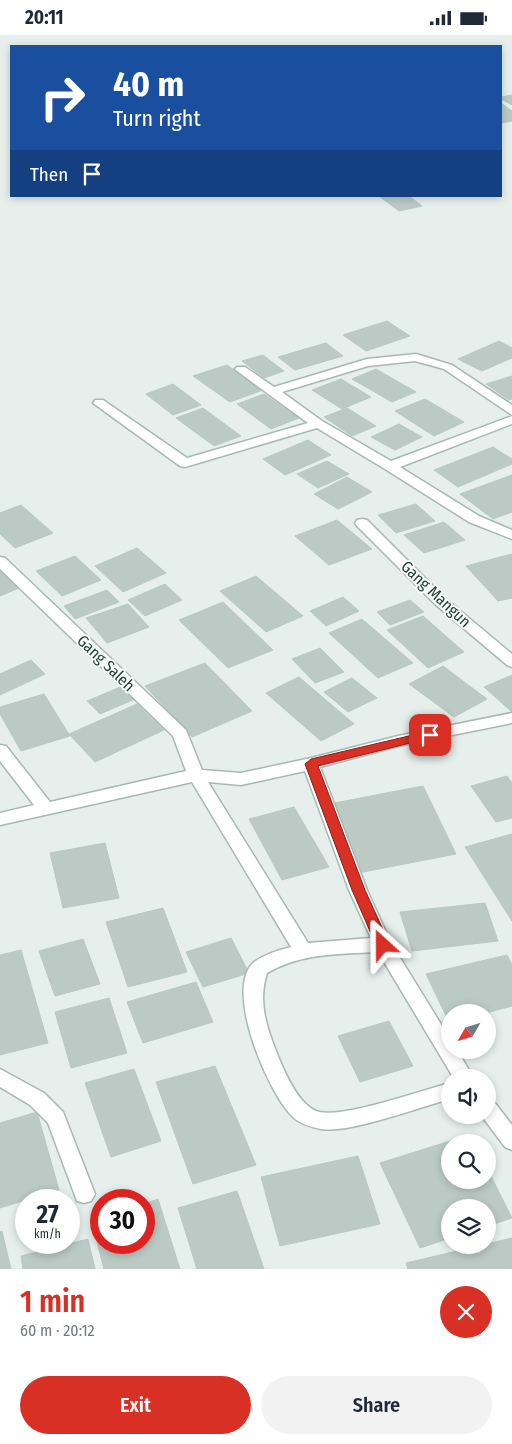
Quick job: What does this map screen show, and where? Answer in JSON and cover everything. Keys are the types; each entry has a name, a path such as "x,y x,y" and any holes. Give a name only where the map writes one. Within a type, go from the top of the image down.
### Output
{"street":[{"path":"274,391 367,363 416,357 448,367 512,411"},
{"path":"241,369 318,424 390,466 474,519 509,531"},
{"path":"99,403 186,463 318,424"},
{"path":"390,466 512,420"},
{"name":"Gang Mangun","path":"362,523 441,602 512,661"},
{"name":"Gang Saleh","path":"0,561 180,734 196,775 304,952"},
{"path":"0,819 196,775 241,779 311,764 398,741 512,718"},
{"path":"0,750 46,809"},
{"path":"311,764 358,890 383,945 458,1069"},
{"path":"383,945 330,947 279,957 258,969 254,984 255,1023 274,1072 299,1110 311,1118 326,1121 367,1113 441,1093"},
{"path":"0,1077 37,1099 56,1117 84,1194"},
{"path":"496,1120 512,1141"}],"building":[{"path":"512,95 512,105 502,100 502,97"},
{"path":"502,104 512,111 512,121 502,123"},
{"path":"380,197 410,197 422,206 399,211"},
{"path":"387,321 410,336 366,351 343,335"},
{"path":"499,341 512,348 512,358 482,371 458,359"},
{"path":"326,343 343,356 295,370 278,357"},
{"path":"263,355 284,371 264,378 242,361"},
{"path":"227,365 263,390 230,402 193,376"},
{"path":"376,369 416,392 392,402 352,379"},
{"path":"512,376 512,399 509,400 486,384"},
{"path":"341,379 371,397 342,409 312,390"},
{"path":"173,384 201,405 173,415 146,394"},
{"path":"264,394 299,418 271,429 237,404"},
{"path":"425,399 464,422 434,436 395,411"},
{"path":"203,408 241,436 214,446 176,418"},
{"path":"347,408 376,426 352,436 324,417"},
{"path":"399,424 422,437 395,450 371,437"},
{"path":"308,440 331,455 285,475 263,459"},
{"path":"493,447 512,459 512,464 458,487 434,470"},
{"path":"327,461 349,474 318,488 297,474"},
{"path":"512,475 512,512 493,519 460,494"},
{"path":"347,477 372,492 338,509 314,494"},
{"path":"416,504 435,521 396,533 378,515"},
{"path":"21,505 53,533 15,548 0,534 0,513"},
{"path":"337,520 372,549 329,565 295,536"},
{"path":"444,522 465,540 424,553 404,535"},
{"path":"137,548 166,573 123,592 95,566"},
{"path":"512,554 512,598 498,601 466,566"},
{"path":"75,556 101,580 62,596 36,571"},
{"path":"0,571 19,588 0,596"},
{"path":"256,576 303,616 266,632 220,591"},
{"path":"165,584 182,600 145,616 128,600"},
{"path":"107,590 119,602 75,619 64,606"},
{"path":"343,597 359,611 326,626 310,611"},
{"path":"410,600 424,612 390,625 377,612"},
{"path":"223,602 273,650 228,668 179,620"},
{"path":"128,604 149,627 107,643 86,618"},
{"path":"423,616 464,652 428,668 387,630"},
{"path":"362,619 413,663 378,678 329,633"},
{"path":"320,648 344,672 315,683 292,659"},
{"path":"31,660 45,674 0,695 0,674"},
{"path":"205,663 252,711 192,737 145,686"},
{"path":"443,666 487,699 454,717 409,684"},
{"path":"512,675 512,712 484,687"},
{"path":"299,677 354,724 321,741 266,693"},
{"path":"352,678 377,698 348,712 324,692"},
{"path":"123,686 135,699 100,714 87,701"},
{"path":"44,694 70,736 21,751 0,714 0,707"},
{"path":"137,704 164,730 95,762 69,734"},
{"path":"507,776 512,783 512,818 496,822 471,786"},
{"path":"423,786 456,854 358,873 329,804"},
{"path":"294,807 329,867 282,880 249,819"},
{"path":"512,834 512,921 465,847"},
{"path":"105,843 119,898 63,908 50,853"},
{"path":"485,903 498,941 412,951 400,912"},
{"path":"163,908 187,972 128,987 106,922"},
{"path":"231,938 249,973 203,987 186,952"},
{"path":"83,939 100,984 55,996 39,951"},
{"path":"21,950 48,1043 0,1055 0,955"},
{"path":"507,955 512,965 512,1006 496,1010 496,1004 441,1005 426,974"},
{"path":"196,982 213,1022 143,1043 127,1002"},
{"path":"109,998 127,1053 71,1068 55,1012"},
{"path":"389,1021 413,1066 360,1082 338,1036"},
{"path":"215,1066 256,1165 193,1184 156,1082"},
{"path":"134,1069 161,1141 111,1157 85,1083"},
{"path":"37,1112 59,1189 15,1189 15,1203 0,1208 0,1123"},
{"path":"441,1144 441,1189 496,1189 496,1186 512,1218 496,1223 496,1199 441,1199 441,1241 420,1248 380,1163"},
{"path":"358,1156 380,1224 280,1246 261,1177"},
{"path":"237,1191 264,1269 197,1269 178,1208"},
{"path":"158,1199 180,1269 104,1269 100,1254 155,1254 155,1200"},
{"path":"2,1231 11,1269 0,1269 0,1232"},
{"path":"512,1238 512,1269 408,1269 406,1263 444,1254 496,1254 496,1242"},
{"path":"88,1239 95,1269 23,1269 21,1256 29,1254 80,1254 80,1241"}],"route":[{"path":"383,945 358,890 311,764 398,741 430,735"}]}
